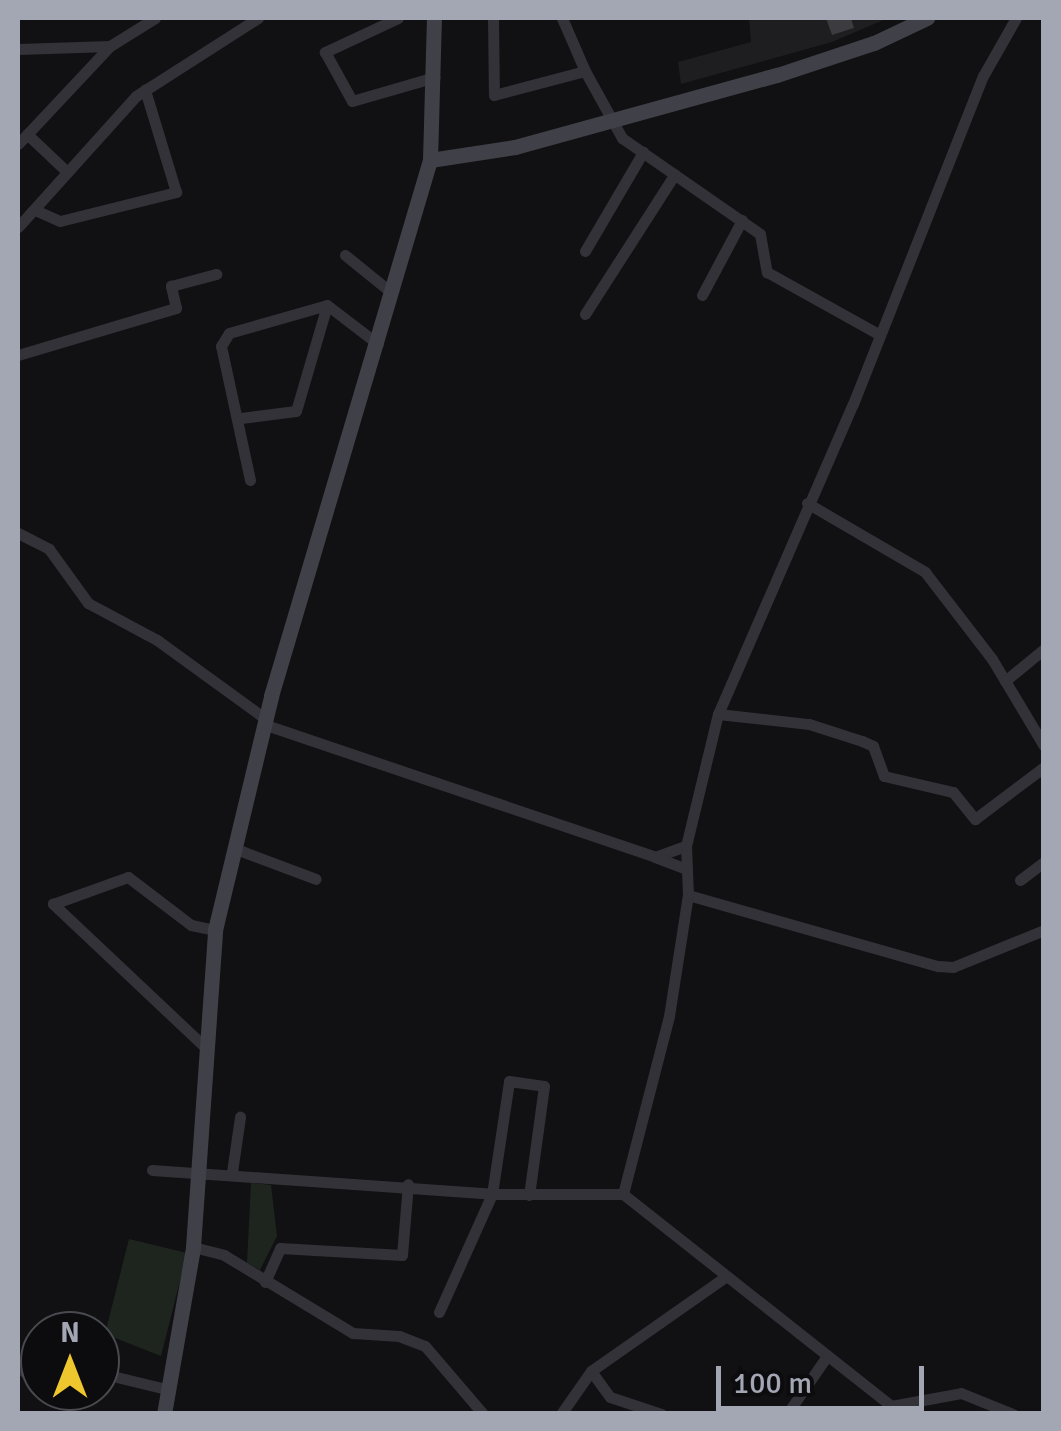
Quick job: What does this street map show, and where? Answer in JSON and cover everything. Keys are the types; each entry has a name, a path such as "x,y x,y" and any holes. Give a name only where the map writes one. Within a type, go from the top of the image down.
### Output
{"street":[{"path":"18,144 110,46 155,18"},
{"path":"18,228 145,90 258,18"},
{"path":"398,18 325,52 352,101 435,77"},
{"path":"164,1414 193,1247 215,930 266,722 430,160 434,18"},
{"path":"493,18 494,95 585,71"},
{"path":"562,18 608,121 643,152 760,234 767,272 880,335"},
{"path":"430,160 608,121 778,76 874,44 927,18"},
{"path":"622,1194 669,1016 688,896 686,846 718,714 880,335 983,76 1016,18"},
{"path":"18,49 110,46"},
{"path":"34,210 60,221 176,192 145,90"},
{"path":"28,134 67,172"},
{"path":"584,251 643,152"},
{"path":"584,314 676,174"},
{"path":"702,295 742,220"},
{"path":"345,255 392,292"},
{"path":"18,355 176,308 171,286 216,274"},
{"path":"328,305 378,344"},
{"path":"250,480 241,418 221,346 229,334 328,305"},
{"path":"241,418 296,411 328,305"},
{"path":"807,503 925,572 1005,682 1044,746"},
{"path":"18,532 50,548 88,603 157,640 266,722 687,869"},
{"path":"1005,682 1044,649"},
{"path":"718,714 809,724 862,741 873,746 884,776 953,792 975,819 1044,767"},
{"path":"655,857 686,846"},
{"path":"236,849 316,879"},
{"path":"1020,880 1044,862"},
{"path":"206,1049 53,904 128,877 190,926 215,930"},
{"path":"688,896 938,966 953,967 1044,930"},
{"path":"439,1312 492,1194 508,1081 544,1086 529,1195"},
{"path":"232,1172 240,1117"},
{"path":"152,1170 408,1184 492,1194 622,1194 825,1359 890,1406 961,1393 1013,1414"},
{"path":"265,1282 280,1248 402,1254 408,1184"},
{"path":"193,1247 224,1256 352,1333 399,1336 425,1346 483,1414"},
{"path":"561,1414 591,1371 724,1278"},
{"path":"787,1414 825,1359"},
{"path":"591,1371 610,1397 661,1414"},
{"path":"120,1378 166,1390"}],"shaded area":[{"path":"749,18 888,18 832,42 681,84 678,62 751,42"},
{"path":"251,1183 271,1185 277,1236 260,1270 247,1263"},
{"path":"129,1239 187,1253 161,1356 120,1340 120,1311 111,1311"}],"building":[{"path":"826,18 851,18 854,28 832,35"}]}
